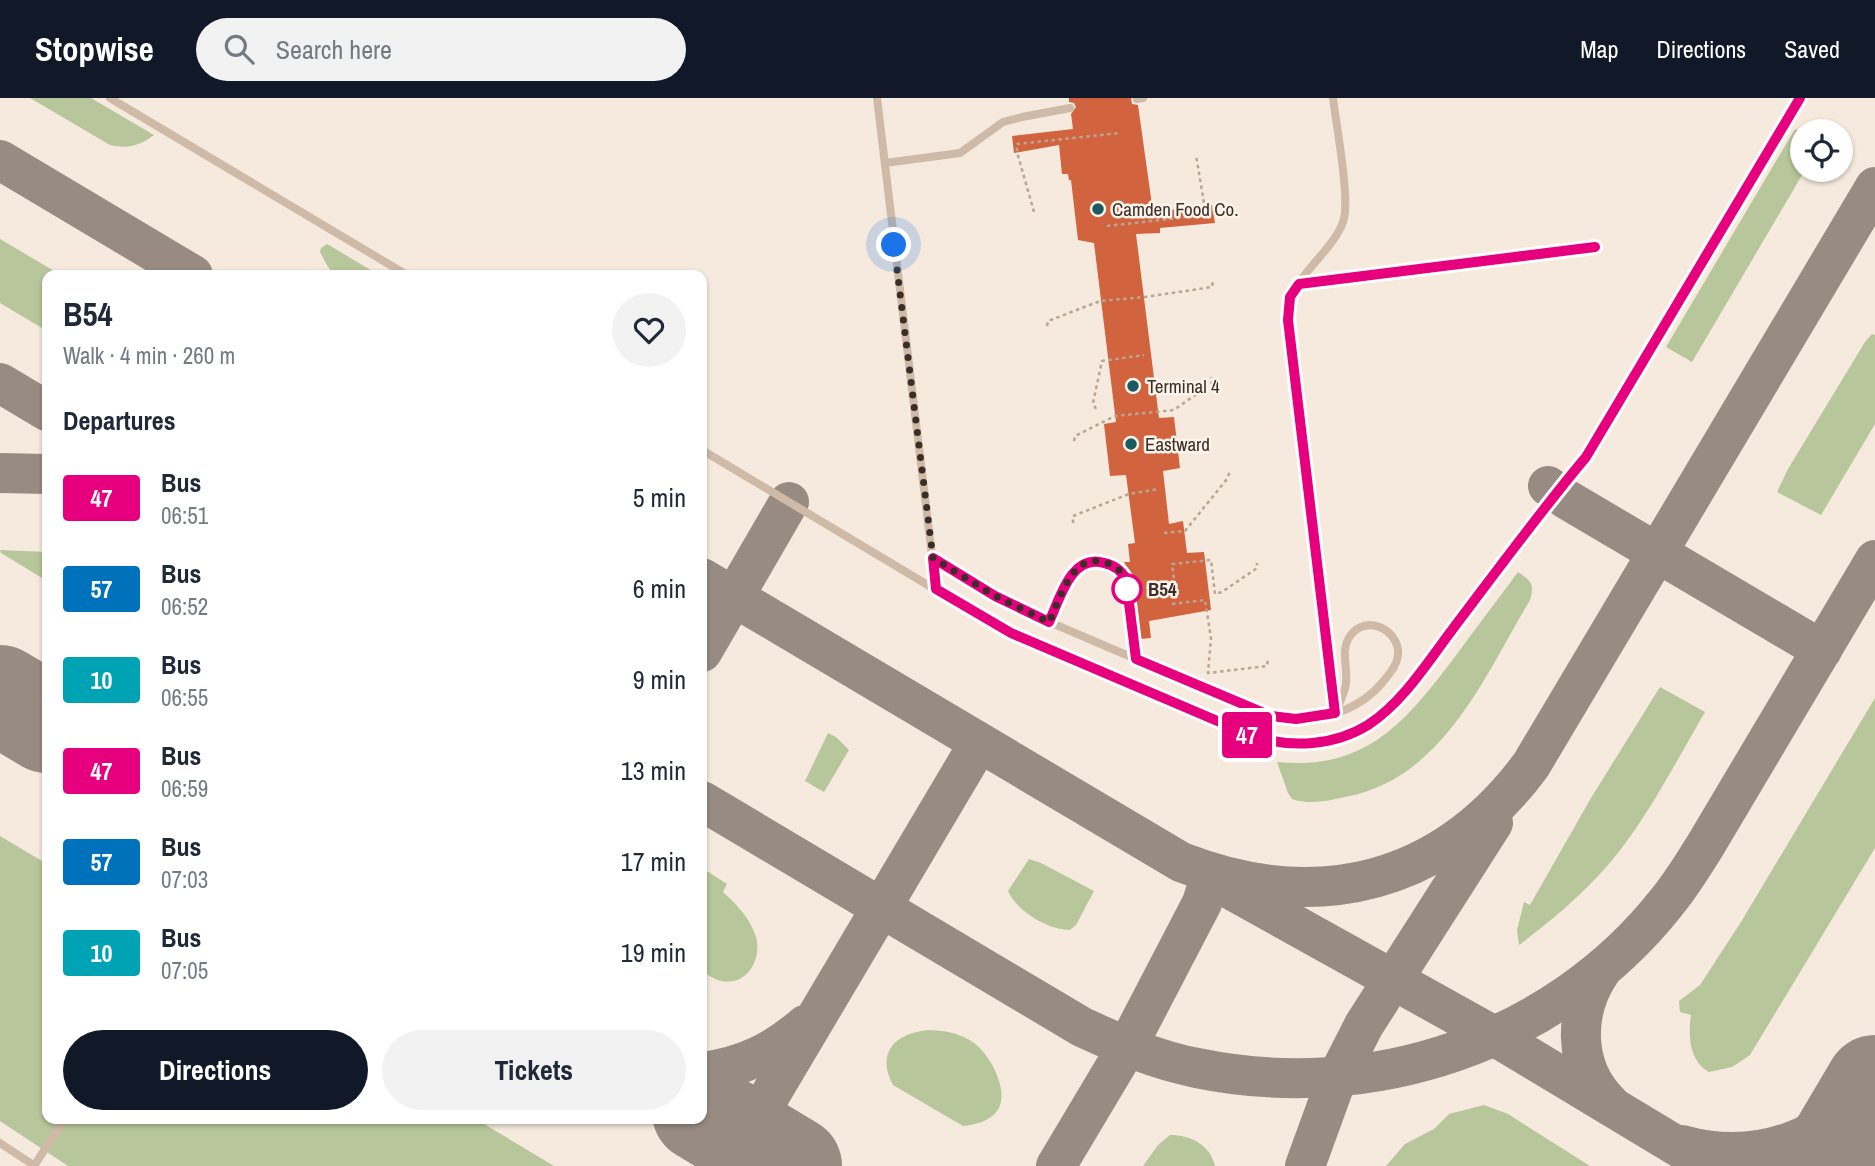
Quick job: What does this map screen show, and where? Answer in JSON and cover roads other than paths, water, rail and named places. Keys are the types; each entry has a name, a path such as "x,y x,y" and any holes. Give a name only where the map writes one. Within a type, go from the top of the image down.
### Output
{"lane":[{"path":"110,98 399,270"},
{"path":"877,98 936,589"},
{"path":"1333,98 1346,214 1336,238 1290,297 1288,320 1335,713"},
{"path":"707,453 1011,633 1255,737 1289,744 1316,743 1343,737 1368,725 1410,686 1586,457 1800,98"},
{"path":"885,163 960,153 1003,122 1070,107"},
{"path":"1299,284 1595,247"},
{"path":"933,558 995,596 1049,622 1271,716 1296,719 1335,713 1358,704 1396,665 1398,646 1385,629 1365,626 1352,633 1348,639 1345,652 1346,683 1335,713"},
{"path":"1049,622 1078,566 1091,561 1112,565 1123,573 1126,579 1136,659"},
{"path":"0,1143 34,1166 61,1124"}],"place":[{"name":"Camden Food Co.","path":"1098,209"},
{"name":"Terminal 4","path":"1133,386"},
{"name":"Eastward","path":"1131,444"},
{"name":"B54","path":"1127,589"}]}
